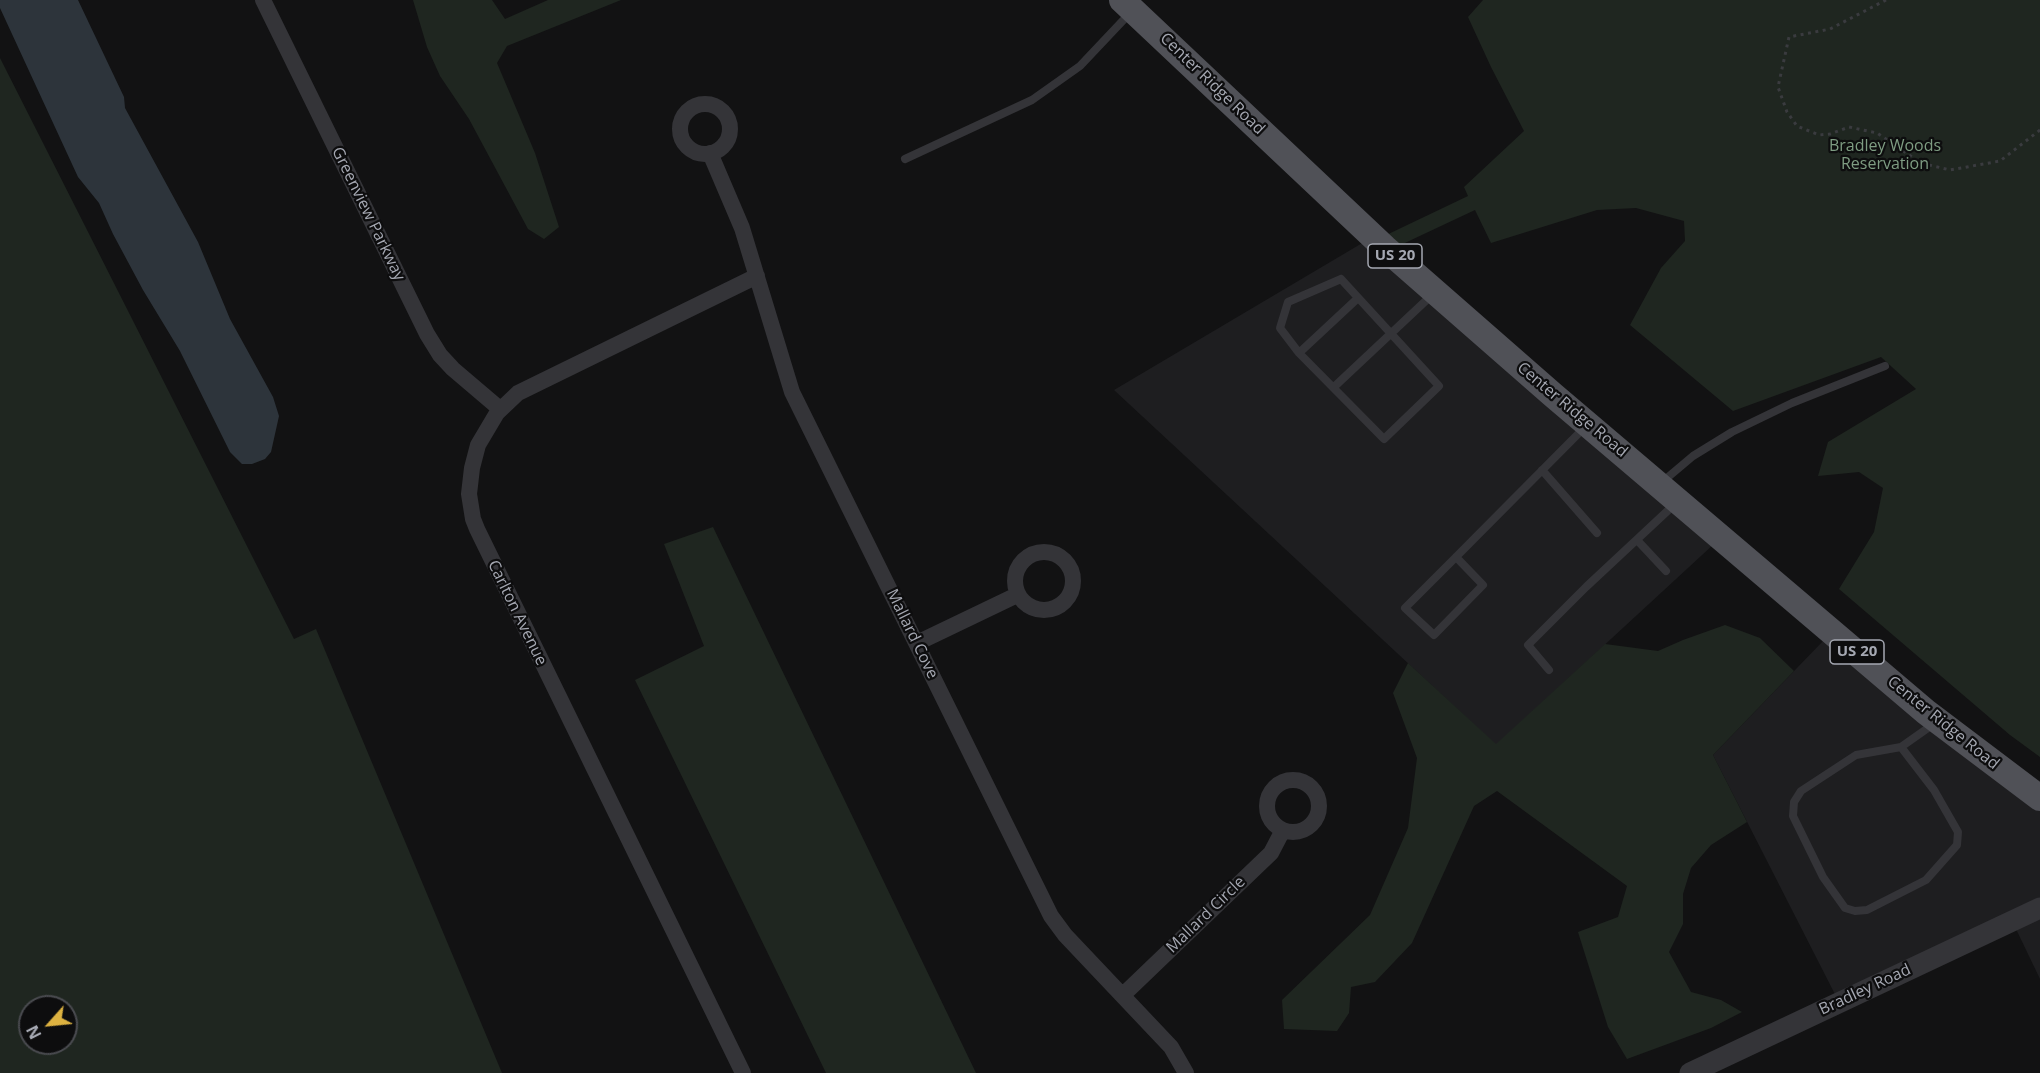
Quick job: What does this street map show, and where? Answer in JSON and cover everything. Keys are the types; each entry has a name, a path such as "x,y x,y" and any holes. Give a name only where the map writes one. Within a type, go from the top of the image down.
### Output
{"main road":[{"name":"Center Ridge Road","path":"1128,5 1369,232 1435,291 1938,721 2040,798"}],"street":[{"name":"Greenview Parkway","path":"263,0 427,334 440,355 453,369 500,409"},
{"name":"Mallard Cove","path":"710,153 742,228 792,392 1051,916 1065,935 1171,1047 1186,1073"},
{"name":"Carlton Avenue","path":"743,1073 473,519 469,494 474,456 484,433 500,409 518,393 757,276"},
{"path":"917,643 1017,595"},
{"name":"Mallard Circle","path":"1123,995 1271,853 1283,830"},
{"name":"Bradley Road","path":"1690,1073 2040,908"}],"lane":[{"path":"905,159 1032,100 1080,66 1128,5"},
{"path":"1341,279 1391,333 1439,386 1384,439 1299,353 1280,328 1287,302 1341,279"},
{"path":"1334,387 1435,291"},
{"path":"1299,353 1358,298"},
{"path":"1659,484 1693,456 1732,432 1792,403 1885,366"},
{"path":"1456,557 1483,585 1434,635 1405,608 1588,424"},
{"path":"1542,470 1597,533"},
{"path":"1549,670 1528,645 1679,500"},
{"path":"1637,540 1666,571"},
{"path":"1901,747 1934,790 1958,832 1957,845 1926,880 1867,910 1855,911 1845,908 1823,877 1793,816 1794,801 1801,791 1856,755 1901,747 1938,721"}],"path":[{"path":"1886,0 1830,29 1789,37 1778,87 1787,112 1797,126 1819,135 1850,127 1876,133 1921,164 1950,170 2000,161 2040,130"}],"shaded area":[{"path":"0,0 78,0 124,97 125,108 198,242 230,319 273,397 279,416 271,452 265,459 252,464 242,464 230,452 180,351 143,290 99,203 78,177 0,8"},
{"path":"1364,242 1714,544 1496,745 1114,390"},
{"path":"1824,640 2040,784 2040,979 2016,929 1843,1010 1713,755"}],"green space":[{"path":"413,0 492,0 505,19 548,0 621,0 507,46 497,63 535,153 559,227 544,239 528,229 469,119 440,76 427,47"},
{"name":"Bradley Woods Reservation","path":"1483,0 2040,0 2040,757 2010,735 1839,589 1874,532 1883,488 1859,472 1818,476 1828,442 1916,389 1881,357 1733,411 1630,325 1661,268 1685,241 1684,221 1636,208 1597,210 1491,243 1475,210 1392,249 1380,238 1468,196 1464,187 1524,131 1468,17"},
{"path":"0,58 294,639 316,629 502,1073 0,1073"},
{"path":"713,527 976,1073 826,1073 635,680 704,646 664,544"},
{"path":"1725,625 1760,638 1794,671 1713,755 1747,822 1711,845 1691,868 1683,894 1683,924 1669,952 1691,992 1721,1000 1742,1012 1711,1028 1627,1059 1608,1027 1578,932 1618,917 1627,886 1497,791 1474,806 1412,943 1375,982 1351,987 1349,1013 1337,1031 1284,1029 1282,1000 1370,915 1408,828 1417,758 1393,693 1408,663 1496,744 1605,644 1658,651"}]}
